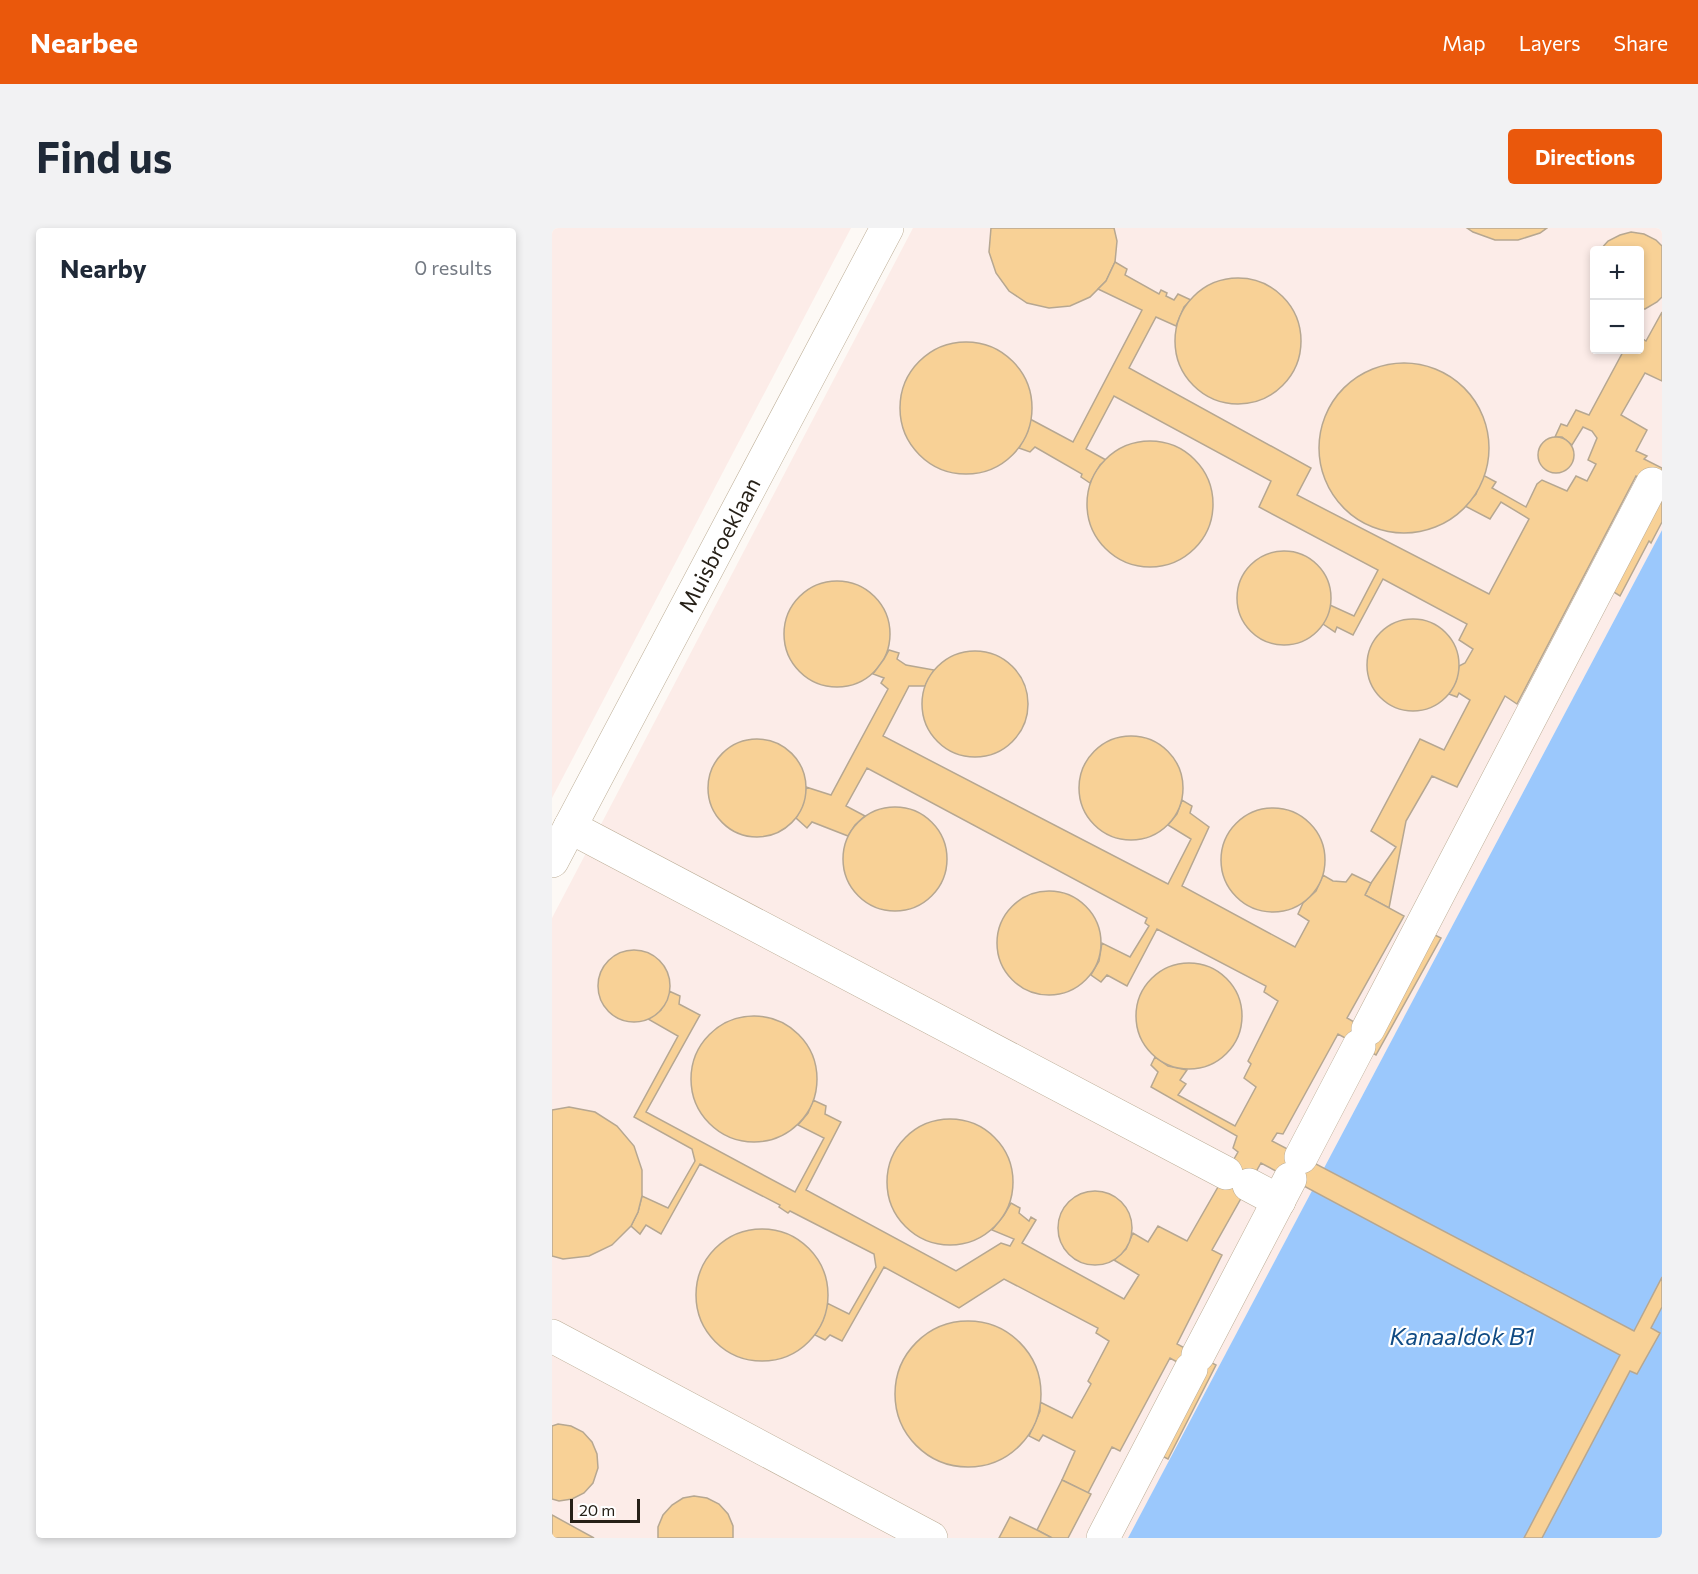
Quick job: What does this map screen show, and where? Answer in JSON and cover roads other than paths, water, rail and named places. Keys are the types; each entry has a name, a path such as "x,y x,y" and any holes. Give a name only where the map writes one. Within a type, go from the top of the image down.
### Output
{"lane":[{"name":"Muisbroeklaan","path":"552,861 887,228"},
{"path":"1103,1538 1658,472"},
{"path":"570,827 1237,1179 1290,1179"},
{"path":"552,1336 932,1538"}],"water":[{"name":"Kanaaldok B1","path":"1662,530 1662,1538 1128,1538"}]}
